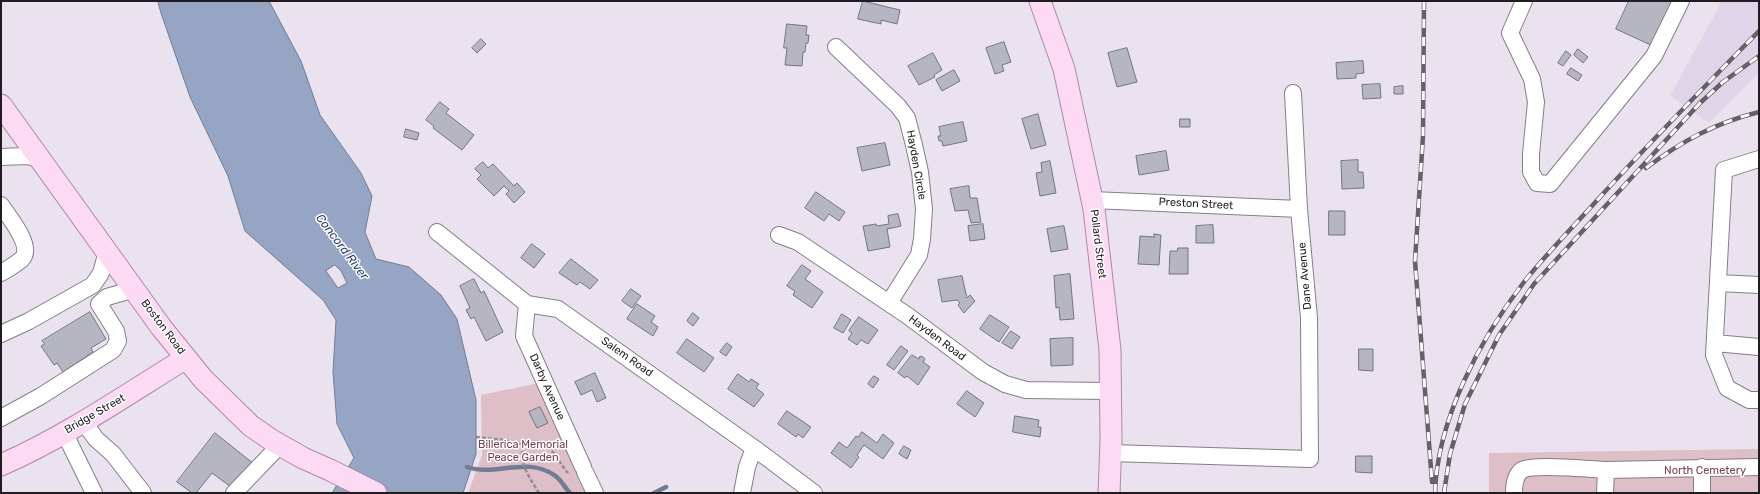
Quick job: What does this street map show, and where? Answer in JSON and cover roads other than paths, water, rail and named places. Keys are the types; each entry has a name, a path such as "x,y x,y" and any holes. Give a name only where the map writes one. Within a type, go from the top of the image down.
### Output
{"main road":[{"name":"Pollard Street","path":"1040,1 1064,69 1092,200 1109,342 1109,493"},
{"name":"Boston Road","path":"2,113 41,159 161,327 203,379 251,426 303,458 376,493"},
{"name":"Bridge Street","path":"1,465 21,457 186,358"}],"street":[{"path":"1524,1 1510,33 1532,79 1536,102 1531,154 1531,172 1537,183 1550,184 1654,56 1681,1"},
{"name":"Hayden Circle","path":"836,47 898,106 907,118 920,172 924,209 922,239 919,255 889,303"},
{"name":"Dane Avenue","path":"1110,453 1310,459 1309,318 1299,209 1293,92"},
{"path":"1,157 26,156 41,159"},
{"path":"1759,159 1724,170 1714,355 1727,388 1749,400 1759,400"},
{"name":"Preston Street","path":"1092,200 1299,209"},
{"path":"1,206 24,239 25,250 23,258 1,274"},
{"name":"Salem Road","path":"437,232 527,304 558,309 754,448 814,493"},
{"name":"Hayden Road","path":"779,235 798,242 889,303 983,372 1005,384 1026,390 1110,391"},
{"path":"1,334 29,321 93,285 101,273 107,251"},
{"path":"1718,283 1759,285"},
{"path":"99,304 107,297 135,289"},
{"path":"1,418 113,350 118,341 116,331 99,304 82,291"},
{"name":"Darby Avenue","path":"527,304 524,336 588,478"},
{"path":"1715,343 1759,347"},
{"path":"1,402 16,410"},
{"path":"83,421 96,439 113,454 143,493"},
{"path":"64,432 94,493"},
{"path":"234,493 280,445"},
{"path":"742,493 747,467 754,448"},
{"path":"1702,467 1702,493"},
{"path":"1514,493 1517,474 1522,470 1530,468 1606,470 1759,467"},
{"path":"1605,493 1606,470"}],"water":[{"name":"Concord River","path":"158,1 269,1 301,61 320,115 361,173 372,196 365,232 376,259 409,267 441,295 457,319 476,400 476,454 463,493 332,493 354,458 337,424 333,372 336,320 323,300 245,231 228,176 190,97","holes":["335,265 341,271 347,283 338,288 326,271"]}],"waterway":[{"path":"467,467 489,470 533,467 544,470 556,477 570,493"},
{"path":"654,493 666,487"}],"railway":[{"path":"1424,1 1423,136 1415,261 1432,482"},
{"path":"1435,493 1438,465 1452,409 1477,355 1508,304 1533,271 1620,175 1759,31"},
{"path":"1444,493 1450,454 1465,404 1499,335 1534,284 1700,103 1723,82 1759,56"},
{"path":"1646,168 1686,141 1713,127 1759,112"}],"park label":[{"name":"Billerica Memorial Peace Garden","path":"523,451"},
{"name":"North Cemetery","path":"1705,471"}]}
